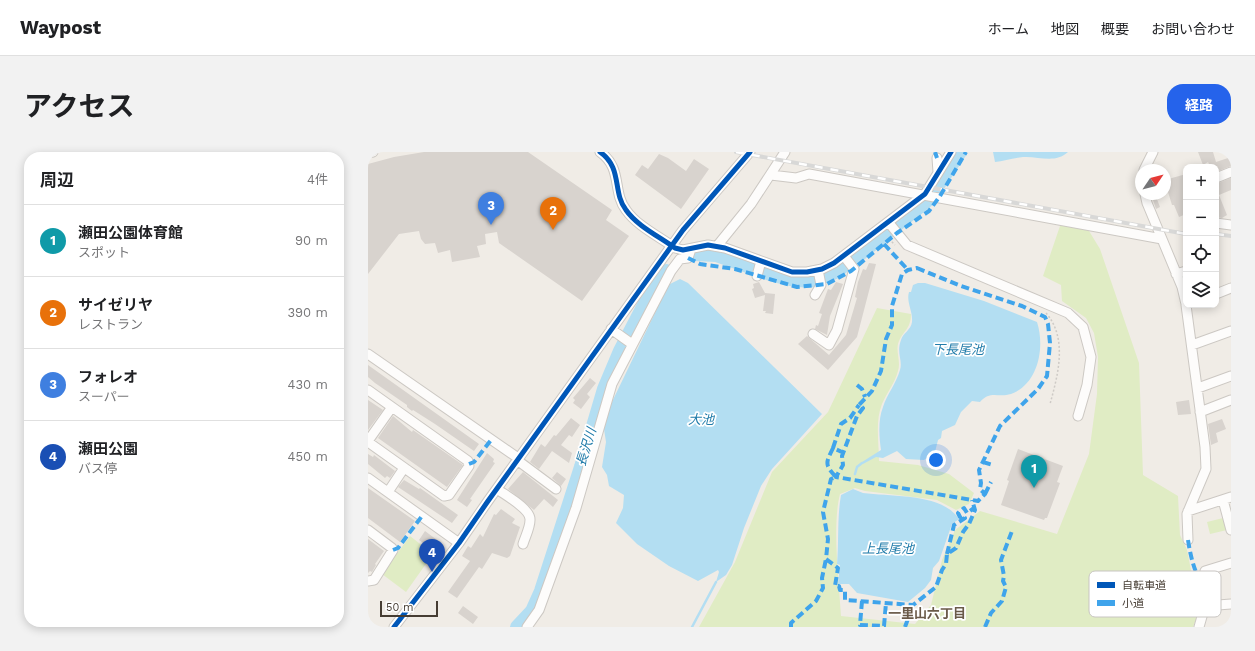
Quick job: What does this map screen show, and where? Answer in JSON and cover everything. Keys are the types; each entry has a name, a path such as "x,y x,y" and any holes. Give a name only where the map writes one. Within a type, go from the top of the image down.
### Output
{"street":[{"path":"368,154 373,152"},
{"path":"600,152 613,166 621,200 626,211 634,219 671,245 679,250 691,249 703,245 717,246 792,272 818,271 828,267 889,223 925,194 951,152"},
{"path":"394,627 459,543 671,245 704,203 750,152"},
{"path":"717,246 772,175 785,152"},
{"path":"1147,164 1153,152"},
{"path":"937,158 938,172"},
{"path":"1219,177 1231,172"},
{"path":"772,175 796,178 809,174 925,194 1162,239"},
{"path":"1147,200 1183,294"},
{"path":"889,223 907,245 1068,313 1083,327 1091,357 1087,385 1078,416"},
{"path":"1219,223 1231,225"},
{"path":"527,627 539,610 576,508 612,384 671,270 680,259 688,258 691,249"},
{"path":"813,334 828,345 837,330 854,268 844,256"},
{"path":"758,276 761,262"},
{"path":"816,295 821,284 818,271"},
{"path":"1176,274 1183,272"},
{"path":"1219,293 1231,288"},
{"path":"1187,308 1198,388 1206,469 1187,514 1188,540"},
{"path":"611,330 632,344"},
{"path":"1192,345 1231,331"},
{"path":"368,354 518,459 556,489"},
{"path":"1198,388 1231,376"},
{"path":"368,390 392,407 468,461 469,464 449,495 444,496 368,442 392,407"},
{"path":"1200,412 1231,400"},
{"path":"388,492 404,468"},
{"path":"368,478 459,543"},
{"path":"497,489 526,510 530,515 530,521 523,544"},
{"path":"1188,511 1227,498 1231,530"},
{"path":"368,530 392,548 393,553 374,580 368,581"},
{"path":"1205,571 1231,563"},
{"path":"1221,605 1231,604"},
{"path":"1199,627 1202,617"}],"path":[{"path":"889,239 897,246"},
{"path":"1045,311 1054,322 1059,346 1058,373 1050,404"}],"green space":[{"path":"1061,223 1086,226 1100,249 1139,363 1143,475 1178,496 1180,535 1187,550 1191,571 1089,571 1089,617 1197,617 1193,627 699,627 735,562 772,472 828,412 877,308 911,314 910,324 898,344 899,367 897,375 880,411 878,425 879,461 918,465 949,474 974,493 969,504 956,510 937,500 865,491 855,488 840,494 836,522 836,538 841,616 915,624 931,605 942,560 955,530 980,511 1057,534 1089,454 1097,394 1098,357 1094,333 1086,318 1062,301 1061,285 1043,276"},
{"path":"1223,518 1227,530 1210,534 1207,522"},
{"path":"410,536 433,554 406,592 382,574"}],"water":[{"path":"993,152 1068,152 1063,156 1052,159 1023,157 995,162"},
{"name":"大池","path":"680,279 688,283 822,414 772,469 761,486 744,528 732,565 726,575 716,582 719,572 718,570 698,581 669,566 637,544 616,523 623,508 624,495 609,486 607,475 602,467 606,442 604,429 610,406 666,290 670,284"},
{"name":"下長尾池","path":"925,283 984,301 1037,322 1040,342 1038,363 1028,382 1020,389 1011,394 987,396 980,402 972,401 961,412 955,425 942,431 941,438 938,440 935,452 924,460 906,459 897,451 883,458 876,457 863,464 862,462 881,450 879,428 881,412 900,370 900,345 902,338 912,322 912,314 908,296 913,285"},
{"name":"上長尾池","path":"853,489 863,493 929,500 951,511 959,519 952,524 939,561 933,568 931,580 925,588 908,602 857,593 849,584 838,584 840,565 837,564 841,495"}],"building":[{"path":"424,152 528,152 612,210 606,220 629,236 582,301 499,243 497,232 485,234 486,244 477,246 480,257 452,262 450,250 438,253 435,243 425,244 421,239 419,231 399,234 368,274 368,164 394,157"},
{"path":"1198,152 1213,152 1216,162 1231,157 1231,166 1219,171 1219,164 1209,164 1208,162 1203,164"},
{"path":"659,154 668,158 686,171 694,159 709,169 681,209 635,175 642,165 648,169"},
{"path":"1183,175 1183,215 1179,217 1170,200 1171,178"},
{"path":"1231,178 1231,190 1219,195 1219,183"},
{"path":"1219,195 1227,215 1222,218 1219,218"},
{"path":"1153,200 1157,200 1160,207 1156,209"},
{"path":"869,263 876,264 857,337 828,370 798,344 807,336 829,355 846,335 857,298 855,297 858,282 863,269 866,270"},
{"path":"759,282 765,293 775,294 773,314 765,313 766,311 763,311 765,295 755,298 752,289 754,288 753,284"},
{"path":"836,282 843,284 830,316 827,335 815,329 816,325 818,326 822,314 819,313 828,289 831,290"},
{"path":"368,365 479,444 474,451 435,424 413,410 412,411 407,407 407,405 375,383 368,377"},
{"path":"590,378 596,383 587,394 590,397 581,409 573,403 575,400 573,398"},
{"path":"368,400 383,410 368,430"},
{"path":"1189,400 1191,414 1178,415 1176,402"},
{"path":"393,416 412,432 413,430 463,465 447,487 378,438"},
{"path":"571,418 580,425 572,437 569,435 561,445 572,453 569,463 552,451 539,469 530,462 541,444 545,447 554,435 556,436"},
{"path":"1222,419 1226,429 1216,433 1218,442 1211,445 1208,424"},
{"path":"1018,449 1063,466 1057,482 1060,483 1047,518 1044,520 1001,505 1009,481 1007,480"},
{"path":"487,453 494,459 493,462 495,463 470,499 472,500 467,507 457,500"},
{"path":"368,454 373,457 374,455 395,471 390,478 387,476 385,478 368,464"},
{"path":"523,472 558,500 553,507 544,499 534,510 508,489"},
{"path":"557,472 566,479 561,486 552,478"},
{"path":"404,480 419,489 420,488 458,515 452,523 398,487"},
{"path":"368,488 415,521 400,542 368,518"},
{"path":"501,509 515,519 512,523 520,527 510,556 507,558 492,553 482,569 479,567 457,598 448,592 470,561 462,556 468,546 471,548 480,534 483,537 494,514 496,515"},
{"path":"425,531 437,540 431,549 419,540"},
{"path":"368,539 384,551 375,564 376,565 372,572 370,571 368,573"},
{"path":"463,606 478,617 473,624 458,613"}],"waterway":[{"name":"長沢川","path":"695,254 716,255 773,275 790,279 809,281 818,279 835,272 855,258 929,199 960,152"},
{"name":"長沢川","path":"517,627 532,611 541,591 581,467 604,389 620,351 645,303 666,271"},
{"path":"855,474 857,467 862,463"},
{"path":"692,627 716,582"}],"railway":[{"path":"736,152 1183,233"},
{"path":"1219,234 1231,236"}],"marked path":[{"path":"935,152 937,158"},
{"path":"688,258 700,264 735,269 797,287 827,284 851,271 897,233 929,211 940,196 966,152"},
{"path":"884,244 908,270"},
{"path":"917,268 961,286 1022,306 1045,317 1048,324 1050,343 1047,376 1038,389 1000,426 979,470 981,483 980,489 985,494 978,501 836,477 843,465 842,456 857,416 863,408 859,405 872,391 881,371 886,339 892,325 892,306 902,274 908,270 917,268"},
{"path":"857,385 862,389 865,397"},
{"path":"833,448 841,424 850,418 859,405"},
{"path":"469,464 474,462 491,440"},
{"path":"844,453 833,448 829,457 827,463 829,469 836,477 831,479 823,512 828,539 826,559 838,568 835,586 839,586 840,590 845,590 845,600 913,605 936,587 942,570 946,564 947,554 956,548 975,510 972,500"},
{"path":"983,462 993,465"},
{"path":"985,494 991,482"},
{"path":"947,554 954,525 965,518 963,515 960,517 958,513 964,508 967,513 974,508"},
{"path":"393,550 398,548 422,516"},
{"path":"985,627 991,613 1002,601 1006,587 1003,581 1004,576 1001,560 1012,531"},
{"path":"1188,540 1196,571"},
{"path":"791,627 791,623 816,601 823,588 822,578 826,559"},
{"path":"862,601 860,625 884,626 886,603"},
{"path":"905,627 913,605"}],"cycle path":[{"path":"600,152 612,165 619,196 626,210 642,226 675,248 683,250 708,245 725,248 792,272 807,272 822,269 834,263 925,194 951,152"},
{"path":"394,627 459,543 683,230 750,152"}],"place":[{"name":"フォレオ","path":"491,225"},
{"name":"サイゼリヤ","path":"553,230"},
{"name":"瀬田公園体育館","path":"1034,488"},
{"name":"瀬田公園","path":"432,572"}],"district":[{"name":"一里山六丁目","path":"927,613"}]}
